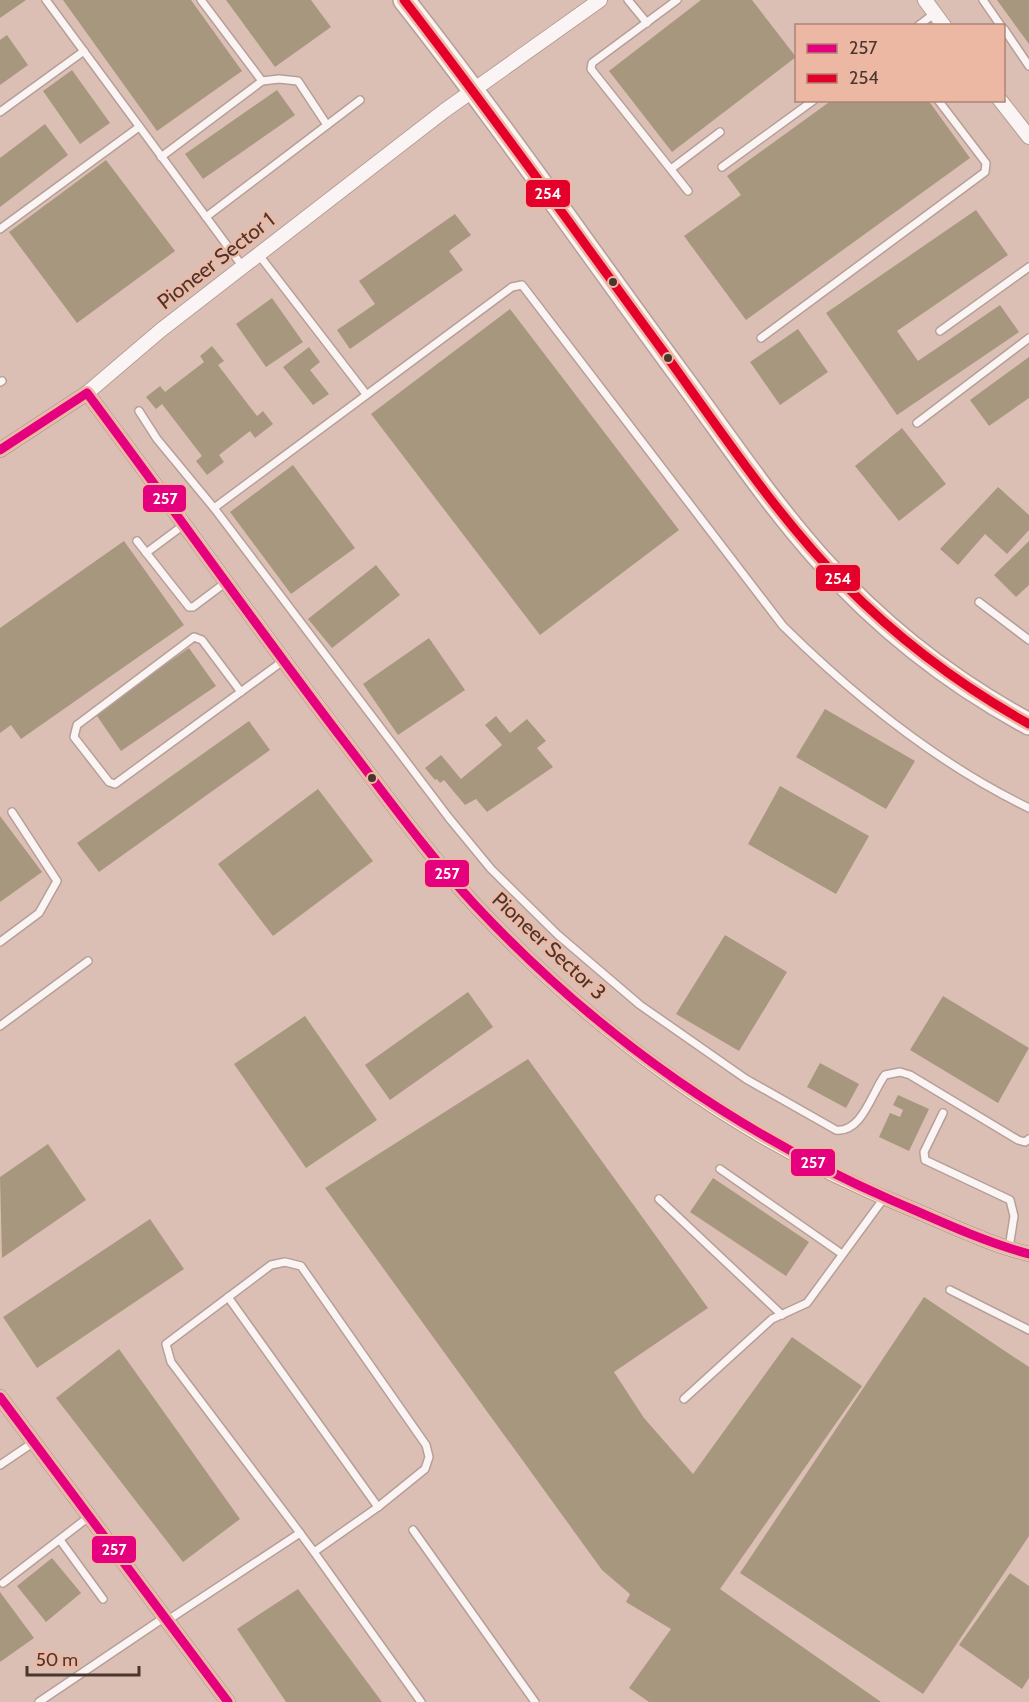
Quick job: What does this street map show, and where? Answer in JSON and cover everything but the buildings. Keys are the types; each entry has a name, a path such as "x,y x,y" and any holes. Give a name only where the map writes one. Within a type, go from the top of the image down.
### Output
{"main road":[{"path":"404,0 474,89 613,284 780,510 820,559 864,605 923,655 991,703 1029,724"}],"street":[{"name":"Pioneer Sector 1","path":"0,450 87,393 161,330 456,102 600,0"},
{"path":"925,0 943,24"},
{"path":"1002,102 1029,137"},
{"name":"Pioneer Sector 3","path":"87,393 283,661 419,839 476,906 605,1027 713,1109 811,1165 884,1198 1029,1254"},
{"path":"0,1397 228,1702"}],"lane":[{"path":"46,0 243,267"},
{"path":"201,0 262,81"},
{"path":"628,0 647,23"},
{"path":"678,0 592,63 591,69 688,191"},
{"path":"983,0 1000,24"},
{"path":"921,24 935,13"},
{"path":"1005,31 1029,66"},
{"path":"0,112 84,51"},
{"path":"162,157 262,81 279,79 298,81 327,125"},
{"path":"206,217 360,100"},
{"path":"722,167 811,102"},
{"path":"761,338 985,172 986,163 940,102"},
{"path":"0,229 139,127"},
{"path":"671,169 720,132"},
{"path":"259,255 366,394"},
{"path":"940,331 1029,267"},
{"path":"214,508 512,287 522,285 783,626 819,661 896,724 988,788 1029,808"},
{"path":"917,423 1029,338"},
{"path":"139,411 157,439 214,508 449,818 491,869 558,935 640,1005 746,1079 836,1130 843,1131 855,1125 885,1075 900,1072 1018,1140 1029,1140"},
{"path":"146,553 185,524"},
{"path":"137,541 189,607 193,607 225,583"},
{"path":"979,602 1029,640"},
{"path":"241,692 202,640 194,637 76,725 74,737 109,782 115,784 241,692 283,661"},
{"path":"0,942 39,913 57,881 12,812"},
{"path":"0,1026 88,961"},
{"path":"943,1113 924,1152 925,1160 1011,1200 1014,1216 1009,1248"},
{"path":"720,1169 842,1254"},
{"path":"684,1399 772,1319 807,1303 884,1198"},
{"path":"659,1199 782,1315"},
{"path":"314,1552 378,1507 425,1469 429,1457 426,1445 301,1266 285,1262 271,1265 166,1344 171,1362 314,1552 421,1702"},
{"path":"950,1290 1029,1330"},
{"path":"228,1297 378,1507"},
{"path":"0,1465 34,1442"},
{"path":"3,1583 90,1516"},
{"path":"413,1530 535,1702"},
{"path":"39,1702 300,1533"},
{"path":"60,1540 103,1599"}],"transit line":[{"name":"254","path":"404,0 748,469 818,557 865,605 909,643 955,678 1029,724"},
{"name":"257","path":"0,450 87,393 308,693 422,843 475,905 567,994 667,1073 720,1109 775,1142 831,1172 941,1222 1029,1254"},
{"name":"257","path":"0,1397 228,1702"}]}
